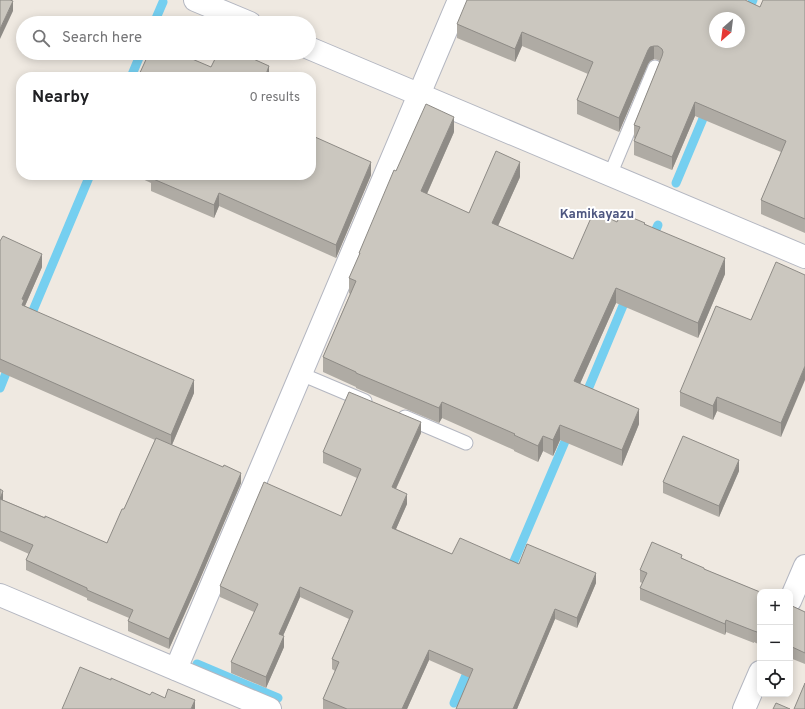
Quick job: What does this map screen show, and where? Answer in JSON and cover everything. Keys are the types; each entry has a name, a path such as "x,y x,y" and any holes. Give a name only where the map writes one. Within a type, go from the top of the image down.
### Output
{"street":[{"path":"195,0 233,16"},
{"path":"176,669 459,0"},
{"path":"316,51 805,257"},
{"path":"793,594 805,566"},
{"path":"0,595 270,709"},
{"path":"744,709 757,679"}],"lane":[{"path":"610,175 655,67"},
{"path":"301,374 373,404"},
{"path":"394,413 466,443"}],"building":[{"path":"0,0 13,1 0,29"},
{"path":"467,0 745,0 760,7 763,0 805,0 805,219 761,200 786,141 695,102 672,157 634,141 640,127 634,125 662,56 662,49 658,46 650,47 648,50 619,118 577,100 593,62 522,32 515,49 457,24"},
{"path":"146,60 194,60 211,67 214,60 256,60 269,66 267,72 140,72"},
{"path":"426,104 454,117 421,191 469,213 496,151 520,162 492,223 573,259 594,211 617,222 621,213 725,258 698,323 616,288 574,381 639,409 622,450 560,425 553,440 543,436 538,446 514,435 515,434 442,402 439,408 356,373 323,357 356,281 349,278 359,253 394,170 396,171"},
{"path":"316,137 371,162 336,245 219,193 214,205 156,180 316,180"},
{"path":"3,236 42,254 22,299 24,300 22,305 194,380 171,435 0,359 0,241"},
{"path":"776,262 805,275 805,366 781,423 717,397 713,406 680,392 716,306 751,320"},
{"path":"349,392 421,422 392,487 407,494 392,528 452,554 460,538 519,564 527,544 596,573 577,618 555,609 513,709 456,709 473,669 429,650 402,709 347,709 323,699 339,662 332,659 353,611 300,587 279,634 284,636 266,677 231,662 258,604 220,586 264,482 341,516 361,469 323,452"},
{"path":"683,436 739,460 719,506 663,482"},
{"path":"156,438 223,467 224,465 241,473 169,639 128,621 133,610 87,590 87,588 26,560 33,545 0,531 0,499 45,518 45,516 107,543"},
{"path":"0,489 3,491 0,499"},
{"path":"652,542 682,555 681,558 704,569 757,591 757,632 726,620 725,624 640,588 647,573 640,570"},
{"path":"793,606 805,612 805,653 793,647"},
{"path":"80,667 111,680 111,678 150,695 152,692 165,698 168,689 195,700 191,709 62,709"},
{"path":"805,683 805,709 794,709"},
{"path":"776,703 790,709 773,709"}],"waterway":[{"path":"745,18 753,0"},
{"path":"157,16 163,2"},
{"path":"133,72 138,60"},
{"path":"676,183 707,109"},
{"path":"29,320 88,180"},
{"path":"651,240 658,225"},
{"path":"584,399 627,296"},
{"path":"0,388 10,363"},
{"path":"509,573 569,432"},
{"path":"197,664 278,698"},
{"path":"454,703 470,666"}],"district":[{"name":"Kamikayazu","path":"597,213"}]}
